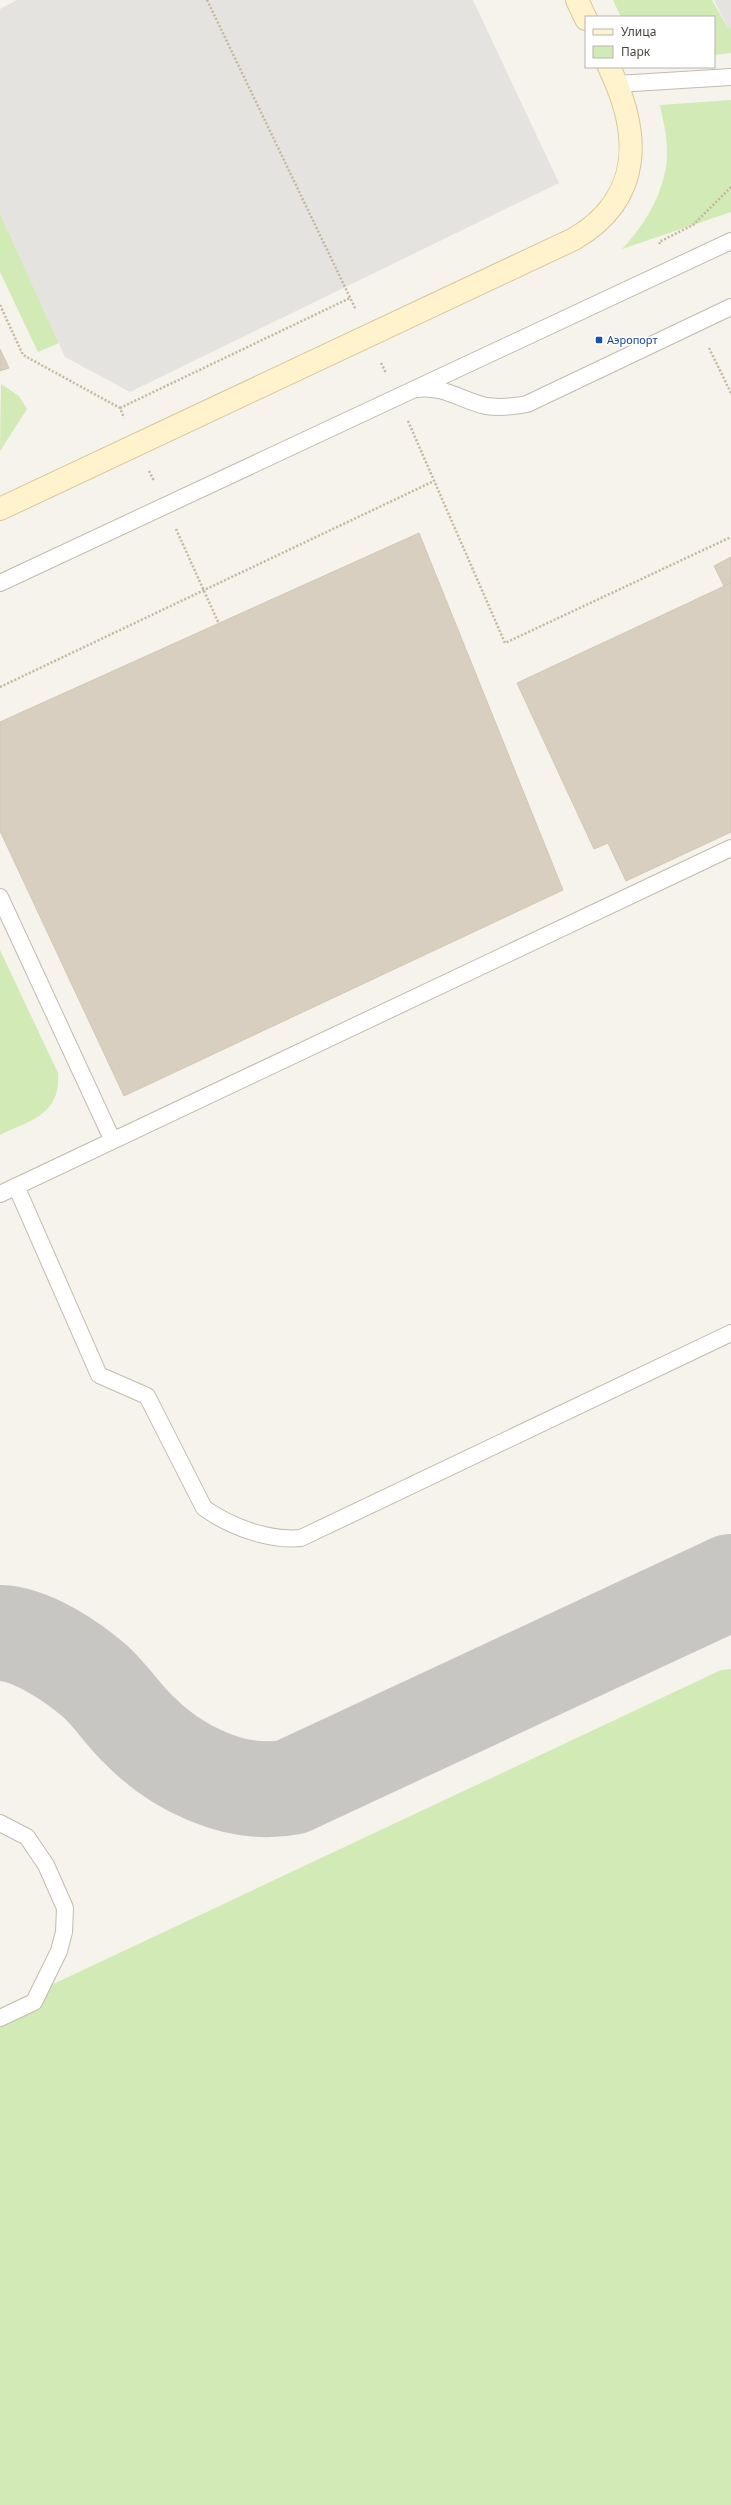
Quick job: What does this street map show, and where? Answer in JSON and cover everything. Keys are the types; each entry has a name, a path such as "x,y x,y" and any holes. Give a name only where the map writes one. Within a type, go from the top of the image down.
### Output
{"main road":[{"path":"577,0 585,17"},
{"path":"0,509 574,239 591,229 607,214 624,185 630,161 631,131 624,99 613,75"}],"lane":[{"path":"613,75 731,77"},
{"path":"0,583 401,394 731,241"},
{"path":"401,394 419,389 436,389 485,406 507,408 527,404 731,308"},
{"path":"0,1194 112,1139 731,848"},
{"path":"0,897 112,1139"},
{"path":"16,1186 99,1375 147,1396 204,1508 217,1517 275,1539 301,1538 731,1333"},
{"path":"0,1823 27,1837 46,1865 65,1908 64,1932 59,1951 34,2002 0,2018"}],"path":[{"path":"659,242 693,225 731,188"},
{"path":"0,305 23,355 120,408 350,298"},
{"path":"0,687 434,481"},
{"path":"505,643 731,537"}],"green space":[{"path":"613,0 712,0 728,28 731,28 731,53 715,55 715,16 621,16"},
{"path":"731,100 731,212 622,249 647,216 660,191 664,178 667,145 660,105"},
{"path":"0,213 59,343 38,352 0,272"},
{"path":"1,384 19,396 27,409 0,451"},
{"path":"0,950 58,1073 58,1087 55,1098 42,1114 33,1120 0,1135"},
{"path":"731,1669 731,2505 0,2505 0,2009 721,1670"}],"shaded area":[{"path":"17,0 473,0 559,183 130,392 65,357 0,213 0,9"},
{"path":"714,0 731,0 731,28 728,28"}],"building":[{"path":"0,349 9,368 0,371"},
{"path":"419,533 563,890 124,1096 0,831 0,722"},
{"path":"731,557 731,583 724,586 714,566"},
{"path":"731,583 731,832 626,881 608,843 594,849 517,683"}],"taxiway":[{"path":"0,1633 25,1638 51,1650 76,1666 101,1687 131,1722 151,1742 168,1755 187,1766 207,1776 227,1783 248,1788 270,1789 291,1787 731,1582"}],"place":[{"name":"Аэропорт","path":"599,340"}]}
